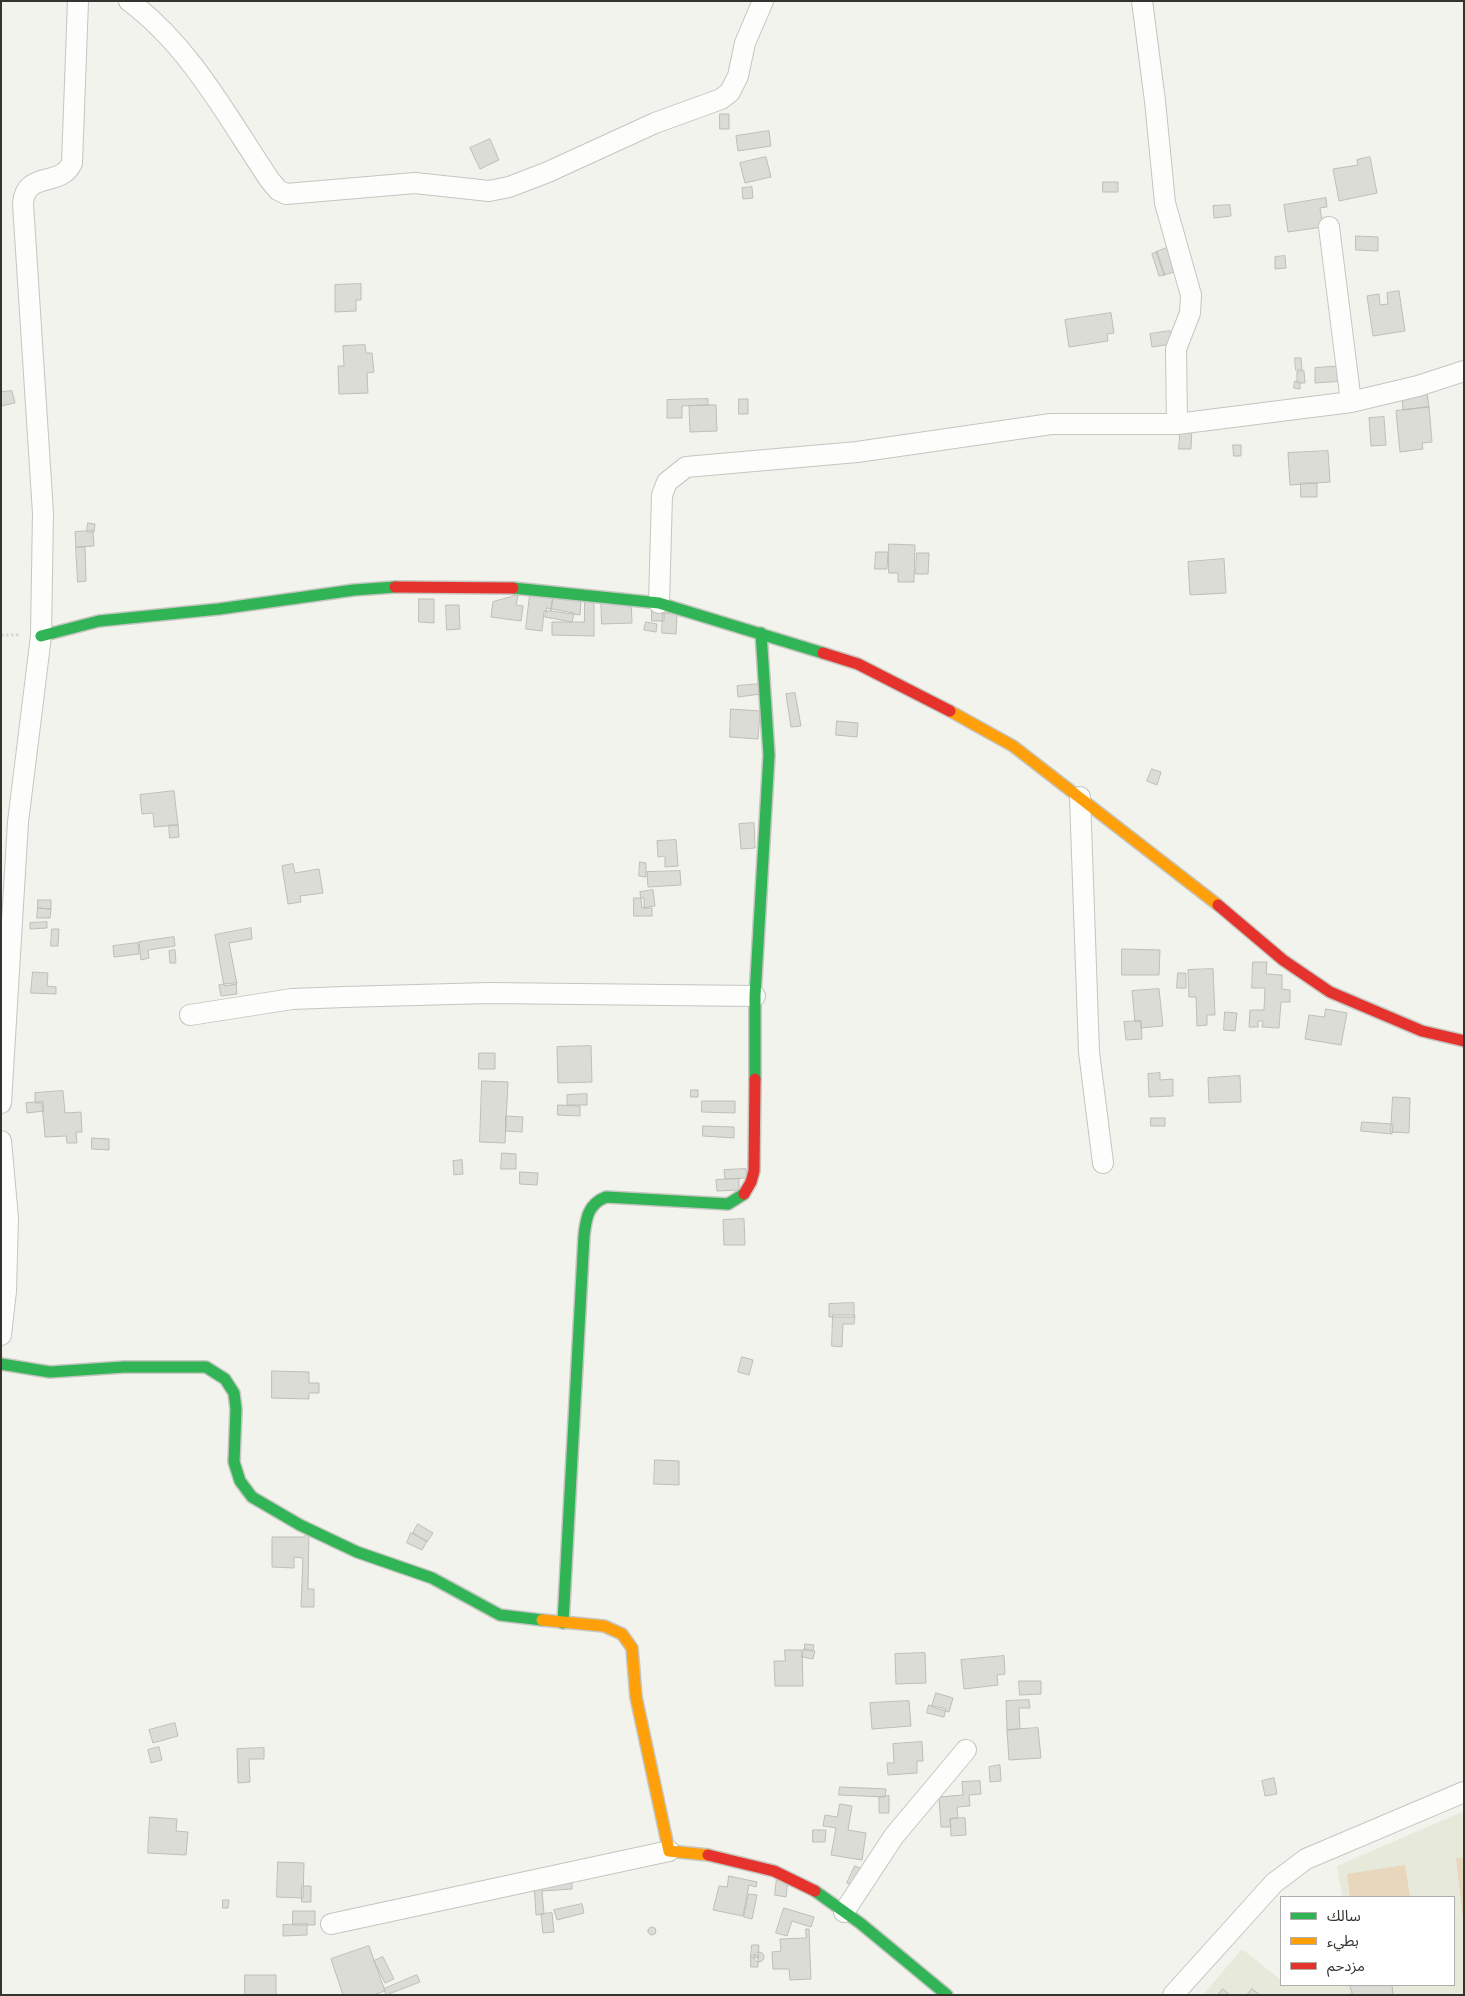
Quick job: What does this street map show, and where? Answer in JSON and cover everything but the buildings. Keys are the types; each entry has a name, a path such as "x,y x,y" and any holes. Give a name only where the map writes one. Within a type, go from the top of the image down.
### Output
{"street":[{"path":"1,1102 18,822 41,636 43,513 23,204 27,189 32,185 64,174 72,163 78,1"},
{"path":"129,1 152,19 200,75 269,179 278,190 286,194 415,183 489,191 509,187 548,172 654,123 721,99 730,92 738,76 745,43 763,1"},
{"path":"1142,1 1155,100 1164,203 1191,295 1190,313 1176,349 1177,424"},
{"path":"1329,227 1351,402"},
{"path":"658,603 662,495 667,482 686,466 857,452 1051,424 1177,424 1351,402 1418,386 1464,371"},
{"path":"41,636 99,621 219,609 354,590 412,586 536,589 658,603 858,664 917,693 1012,746 1189,881 1283,960 1330,992 1422,1030 1464,1041"},
{"path":"563,1623 584,1236 590,1206 606,1197 728,1204 739,1200 752,1183 754,1171 755,996 769,764 761,633"},
{"path":"1080,797 1089,1052 1103,1163"},
{"path":"190,1015 292,999 344,997 489,993 755,996"},
{"path":"1,1141 8,1218 6,1290 1,1334"},
{"path":"1,1364 50,1372 124,1367 206,1367 225,1379 234,1393 234,1462 240,1481 252,1497 300,1525 357,1552 432,1578 500,1615 604,1626 622,1634 632,1648 636,1697 669,1851"},
{"path":"844,1912 894,1836 966,1750"},
{"path":"1173,1995 1274,1883 1306,1858 1464,1792"},
{"path":"331,1924 669,1851 698,1852 747,1863 804,1885 844,1912 947,1995"}],"shaded area":[{"path":"1464,1811 1464,1995 1203,1995 1242,1949 1280,1979 1280,1986 1455,1986 1455,1896 1342,1896 1337,1866"},
{"path":"1464,1857 1464,1928 1456,1858"},
{"path":"1405,1865 1410,1896 1350,1896 1347,1874"}],"traffic: fast":[{"path":"41,636 99,621 219,609 354,590 395,587"},
{"path":"513,588 659,603 823,653"},
{"path":"755,1079 755,996 769,755 761,633"},
{"path":"563,1623 584,1236 589,1212 595,1204 606,1197 728,1204 744,1194"},
{"path":"1,1364 50,1372 124,1367 206,1367 225,1379 234,1393 236,1409 234,1462 240,1481 252,1497 300,1525 357,1552 432,1578 500,1615 542,1620"},
{"path":"815,1891 860,1923 947,1995"}],"traffic: slow":[{"path":"950,711 1013,746 1218,905"},
{"path":"542,1620 604,1626 622,1634 632,1648 636,1697 669,1851 708,1855"}],"traffic: jam":[{"path":"395,587 513,588"},
{"path":"823,653 858,664 950,711"},
{"path":"1218,905 1283,960 1330,992 1422,1031 1464,1041"},
{"path":"744,1194 751,1182 754,1171 755,1079"},
{"path":"708,1855 774,1871 815,1891"}]}
